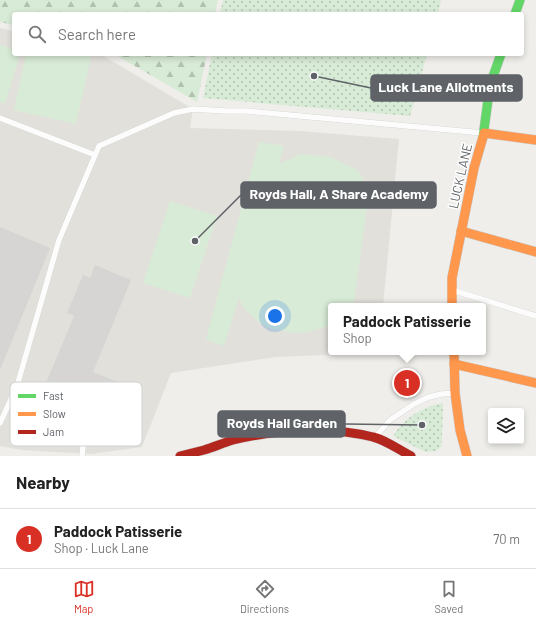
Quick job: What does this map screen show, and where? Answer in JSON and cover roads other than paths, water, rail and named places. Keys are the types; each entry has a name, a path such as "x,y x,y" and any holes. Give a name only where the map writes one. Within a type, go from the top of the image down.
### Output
{"street":[{"path":"516,12 520,0"},
{"name":"LUCK LANE","path":"452,303 452,278 474,168 484,133 490,85 500,56"},
{"path":"484,133 536,140"},
{"path":"461,232 536,252"},
{"path":"454,355 455,393 460,430 467,456"},
{"path":"454,364 536,383"},
{"path":"457,450 460,430"},
{"path":"180,456 238,439 262,434 314,431 343,433 374,438 411,456"}],"lane":[{"path":"18,382 59,240 99,146 174,114 193,109 247,111 484,133"},
{"path":"0,118 95,155"},
{"path":"452,290 536,316"},
{"path":"374,438 390,420 414,404 429,397 455,393"},
{"path":"0,423 10,401"},
{"path":"82,456 83,446"}],"place":[{"name":"Luck Lane Allotments","path":"314,76"},
{"name":"Royds Hall, A Share Academy","path":"195,241"},
{"name":"Paddock Patisserie","path":"407,383"},
{"name":"Royds Hall Garden","path":"422,425"}]}
